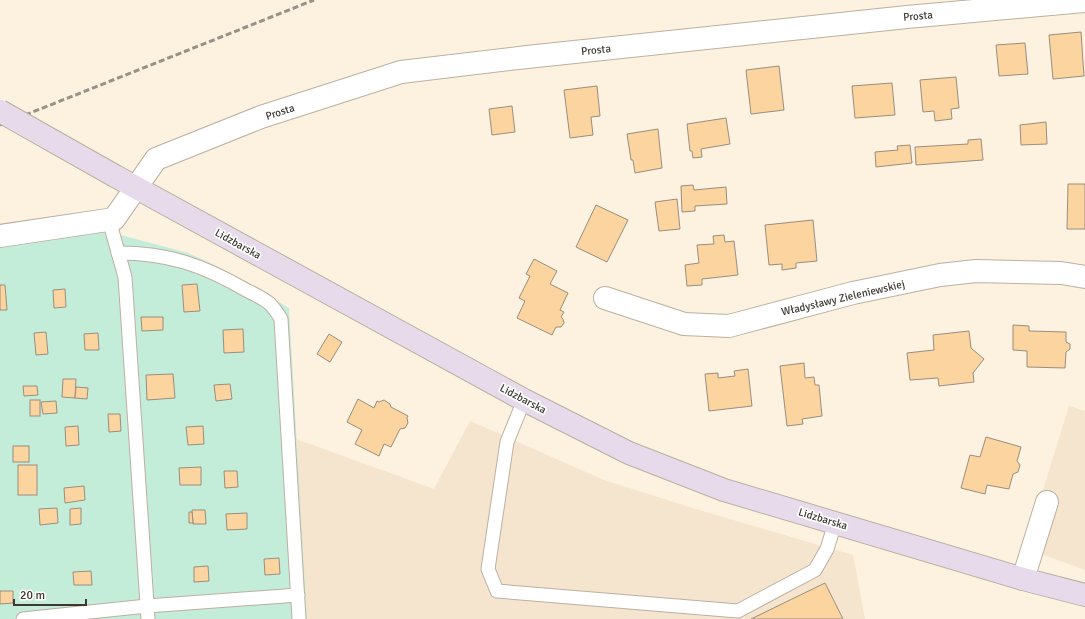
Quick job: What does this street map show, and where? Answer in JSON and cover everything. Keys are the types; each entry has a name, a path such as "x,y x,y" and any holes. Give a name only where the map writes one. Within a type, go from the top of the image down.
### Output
{"main road":[{"name":"Lidzbarska","path":"0,111 115,176 524,400 629,453 724,490 1085,595"}],"street":[{"name":"Prosta","path":"109,220 114,219 156,159 261,117 401,72 907,16 1085,1"},
{"path":"0,236 109,220"},
{"name":"Władysławy Zieleniewskiej","path":"605,298 684,324 730,326 853,293 940,275 976,271 1061,273 1085,277"},
{"path":"1023,578 1047,502"}],"lane":[{"path":"109,220 125,277 148,613"},
{"path":"118,252 145,254 190,262 229,280 270,304 281,319 299,619"},
{"path":"524,400 506,442 489,561 488,569 497,591 738,611 815,570 828,549 835,523"},
{"path":"23,619 148,613 298,595"}],"shaded area":[{"path":"1069,406 1085,411 1085,570 1025,548"},
{"path":"470,421 604,480 699,510 853,555 865,619 307,619 296,439 434,489"}],"green space":[{"path":"102,230 188,253 219,267 289,308 307,619 0,619 0,247"}],"building":[{"path":"1081,32 1084,76 1053,79 1049,35"},
{"path":"1025,43 1028,74 999,76 996,45"},
{"path":"779,66 784,110 751,114 746,70"},
{"path":"956,77 959,108 951,109 952,119 935,121 934,111 923,112 920,80"},
{"path":"892,83 895,115 855,118 852,86"},
{"path":"597,86 600,116 591,117 593,135 570,138 564,90"},
{"path":"512,106 515,132 492,135 489,109"},
{"path":"726,118 730,144 701,149 702,157 693,158 692,151 690,151 687,124"},
{"path":"1046,122 1047,144 1021,145 1020,125"},
{"path":"658,129 662,168 635,173 633,160 631,160 627,134"},
{"path":"981,139 983,160 916,165 915,147 968,144 968,140"},
{"path":"910,145 912,163 876,167 875,152 898,150 897,146"},
{"path":"1068,184 1085,184 1085,229 1067,229"},
{"path":"693,185 694,190 726,187 727,204 695,206 695,211 682,212 681,186"},
{"path":"677,199 680,229 659,231 655,202"},
{"path":"596,205 628,220 607,262 576,247"},
{"path":"813,220 817,261 796,263 796,268 782,270 782,264 769,265 765,225"},
{"path":"724,235 725,242 734,241 738,275 702,279 702,285 687,286 685,265 699,263 697,245 714,244 713,236"},
{"path":"534,259 557,271 550,284 568,293 560,310 564,312 561,317 564,323 561,327 556,327 552,335 517,318 525,301 519,298 530,276 526,274"},
{"path":"197,284 200,311 184,312 182,285"},
{"path":"0,285 5,285 7,310 0,310"},
{"path":"65,289 66,307 54,308 53,290"},
{"path":"141,317 163,317 163,330 142,331"},
{"path":"1013,325 1029,326 1029,331 1066,332 1066,342 1070,344 1070,349 1066,352 1065,368 1027,367 1027,351 1013,350"},
{"path":"243,329 244,352 224,353 223,330"},
{"path":"969,331 971,348 984,359 973,373 974,382 939,386 938,378 910,380 907,353 934,350 933,335"},
{"path":"46,332 48,354 36,355 34,333"},
{"path":"98,333 99,350 85,350 84,334"},
{"path":"329,334 342,342 330,362 317,354"},
{"path":"804,363 805,378 814,377 815,385 819,385 822,416 802,419 803,424 787,426 780,366"},
{"path":"748,369 752,406 709,411 705,374 718,373 718,378 735,376 734,371"},
{"path":"173,374 175,398 147,400 146,375"},
{"path":"63,379 76,379 75,398 62,397"},
{"path":"230,384 232,399 216,401 214,385"},
{"path":"23,386 37,386 38,395 24,396"},
{"path":"76,387 88,388 87,399 75,398"},
{"path":"358,399 374,408 377,401 379,402 384,400 390,404 391,407 408,416 408,423 405,428 400,429 391,447 384,444 379,456 355,444 362,430 347,422"},
{"path":"30,400 40,400 40,416 30,416"},
{"path":"56,401 57,413 43,414 41,402"},
{"path":"108,414 120,414 121,431 109,432"},
{"path":"78,426 79,445 66,446 65,427"},
{"path":"203,426 204,444 188,445 186,427"},
{"path":"986,437 1021,447 1017,461 1020,465 1018,472 1013,474 1009,489 987,485 985,494 961,488 970,455 980,457"},
{"path":"13,446 29,446 29,462 13,462"},
{"path":"18,465 37,465 37,495 18,495"},
{"path":"201,467 201,485 180,485 179,468"},
{"path":"224,471 237,471 238,487 225,488"},
{"path":"84,486 85,500 65,503 64,488"},
{"path":"57,508 58,523 40,525 39,509"},
{"path":"81,508 81,524 70,525 70,509"},
{"path":"192,510 205,510 206,524 193,524"},
{"path":"189,512 192,512 193,523 189,523"},
{"path":"247,513 247,529 227,530 226,514"},
{"path":"279,558 280,574 265,575 264,559"},
{"path":"208,566 209,581 194,582 194,567"},
{"path":"91,571 92,585 74,585 73,572"},
{"path":"825,583 843,619 751,619"},
{"path":"0,591 13,591 13,603 0,604"}],"railway":[{"path":"0,125 314,0"}]}
